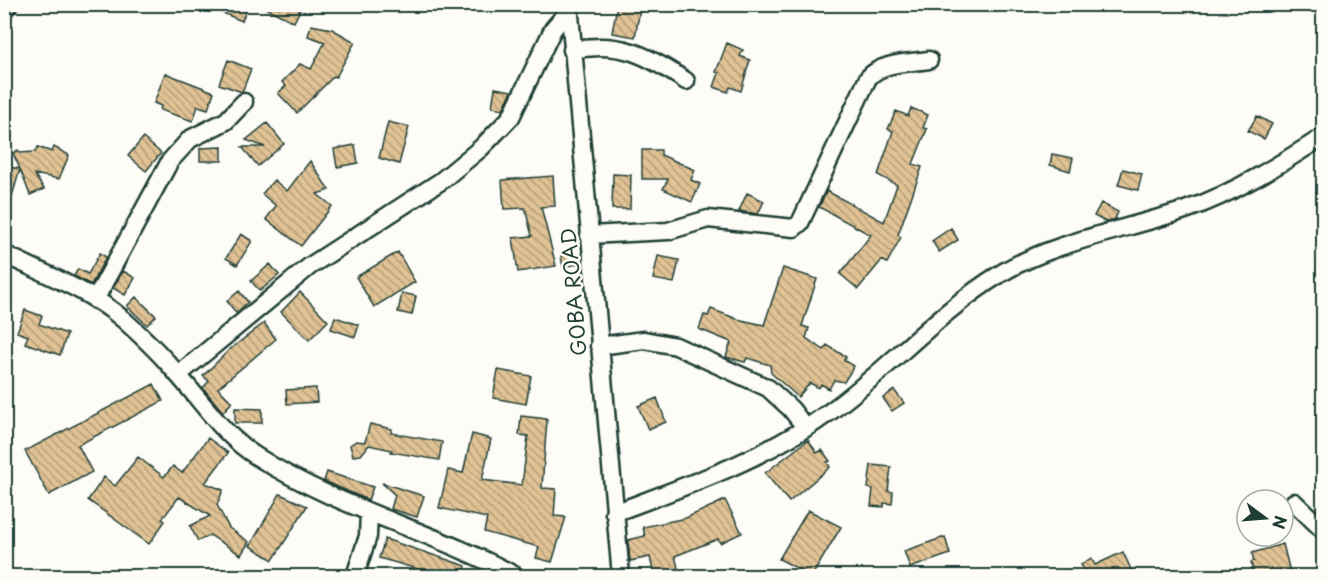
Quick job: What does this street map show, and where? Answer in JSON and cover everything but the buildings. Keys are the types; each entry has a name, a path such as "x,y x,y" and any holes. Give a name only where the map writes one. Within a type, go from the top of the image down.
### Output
{"street":[{"path":"4,10 9,4"},
{"path":"178,375 310,266 441,182 481,148 511,117 553,29 569,7"},
{"name":"GOBA ROAD","path":"569,7 598,346 621,576"},
{"path":"572,50 595,45 632,51 662,65 686,81"},
{"path":"589,235 668,231 715,219 794,228 800,223 868,78 874,70 929,60"},
{"path":"95,300 170,161 190,139 226,121 244,102"},
{"path":"614,513 719,473 755,456 830,412 940,319 1001,273 1072,244 1190,208 1247,181 1323,136"},
{"path":"4,254 95,300 122,319 178,375 206,412 240,444 297,478 369,512 490,562 516,576"},
{"path":"598,346 644,340 676,346 768,388 791,409 805,427"},
{"path":"1295,503 1323,531"},
{"path":"355,576 368,536 369,512"}]}
